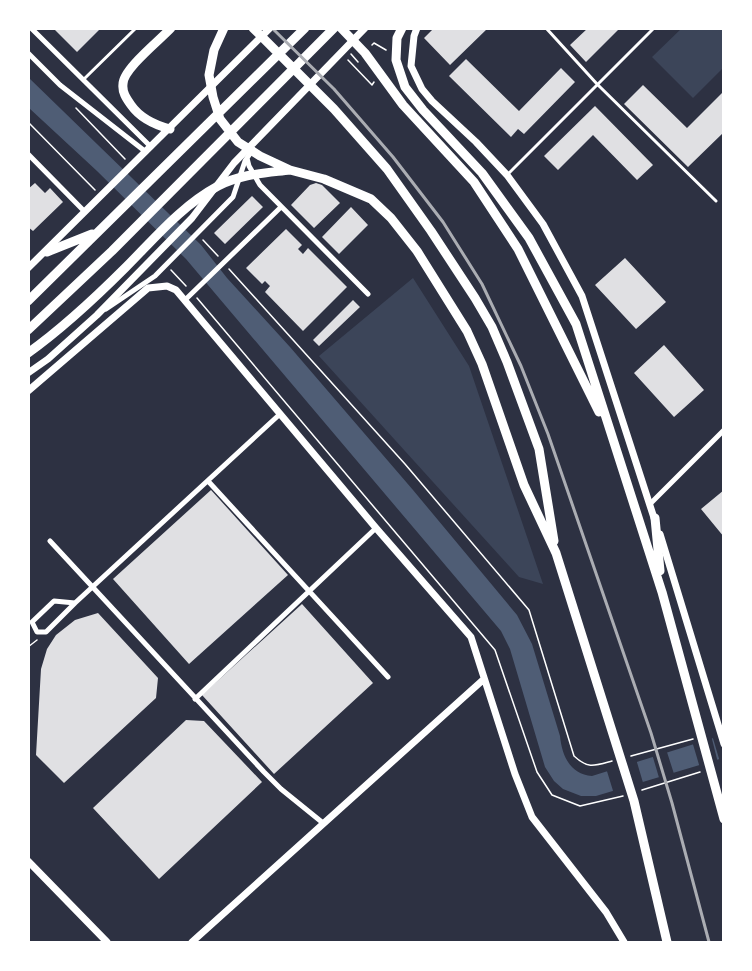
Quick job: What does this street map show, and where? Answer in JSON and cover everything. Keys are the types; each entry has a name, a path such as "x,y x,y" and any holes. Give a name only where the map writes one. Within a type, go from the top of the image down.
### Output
{"highway":[{"path":"170,129 156,125 135,110 124,95 122,82 129,70 171,28"},
{"path":"224,28 214,50 209,75 220,119 238,142 260,156 290,170 324,179 371,199 392,218 417,251 467,331 482,364 524,485 556,553 617,745 667,942"},
{"path":"253,28 334,109 387,170 425,222 492,327 539,449 556,553"},
{"path":"28,301 305,28"},
{"path":"28,330 112,251 334,28"},
{"path":"341,28 365,53 402,105 474,182 518,249 616,447"},
{"path":"402,28 397,38 396,60 405,87 423,110 482,173 529,238 576,324 662,592 723,819"},
{"path":"28,353 47,339 123,270 186,206 220,185 243,176 290,170"},
{"path":"47,252 97,232"},
{"path":"655,518 662,592"}],"street":[{"path":"31,28 148,149"},
{"path":"28,268 47,252 270,28"},
{"path":"28,373 48,359 97,315 192,218 234,163 365,28"},
{"path":"417,28 411,66 422,89 507,175 543,224 582,296 655,518 723,744"},
{"path":"28,53 60,85 148,149"},
{"path":"97,315 155,276 232,197 247,158 267,128"},
{"path":"28,154 85,212"},
{"path":"247,158 260,185 369,294"},
{"path":"185,300 281,207"},
{"path":"28,391 147,288 166,286 176,290 471,637 514,774 532,817 606,912 624,942"},
{"path":"75,603 54,601 32,622 37,632 46,632 280,414"},
{"path":"650,504 723,430"},
{"path":"208,481 388,677"},
{"path":"195,699 376,528"},
{"path":"50,541 281,789 323,823"},
{"path":"192,942 484,679"},
{"path":"28,861 107,942"}],"lane":[{"path":"83,80 136,28"},
{"path":"546,28 597,84 716,201"},
{"path":"507,175 654,28"}],"path":[{"path":"365,53 374,43 387,51"},
{"path":"341,53 372,85"},
{"path":"72,105 128,162"},
{"path":"28,122 87,181"},
{"path":"200,238 405,464 529,610 574,756 583,765 594,766 616,760"},
{"path":"207,308 495,650 537,772 552,795 580,806 631,798"},
{"path":"626,758 702,737"},
{"path":"639,791 702,771"}],"shaded area":[{"path":"682,28 723,29 723,68 693,98 652,57"},
{"path":"28,77 201,245 227,278 290,347 413,490 517,615 532,644 565,757 573,768 584,775 592,776 723,735 723,758 596,796 581,796 563,789 554,781 545,767 510,649 501,631 186,259 29,108"},
{"path":"413,278 469,366 543,584 519,577 319,356"}],"pier":[{"path":"724,732 724,761 720,762 712,735"},
{"path":"711,735 718,763 700,768 692,741"},
{"path":"666,749 675,777 660,781 652,754"},
{"path":"636,759 644,786 614,794 606,768"}],"building":[{"path":"53,28 101,28 77,52"},
{"path":"434,28 488,28 450,65 424,38"},
{"path":"588,28 620,28 586,62 570,45"},
{"path":"466,59 519,111 561,68 575,82 524,134 518,129 511,137 449,76"},
{"path":"643,85 687,128 724,91 724,132 688,167 624,104"},
{"path":"595,106 653,165 637,180 593,135 558,170 544,156"},
{"path":"35,183 45,193 50,188 63,202 33,231 28,227 28,189"},
{"path":"316,183 322,185 340,203 314,228 291,205 310,185"},
{"path":"252,196 263,207 225,244 214,233"},
{"path":"351,207 368,225 339,254 322,237"},
{"path":"286,229 302,245 298,249 303,254 308,248 347,287 303,331 265,292 270,286 265,281 262,284 246,268"},
{"path":"625,258 666,302 636,329 595,285"},
{"path":"353,300 360,307 319,346 313,340"},
{"path":"664,345 704,390 674,417 634,373"},
{"path":"211,490 288,575 189,664 113,579"},
{"path":"724,490 724,537 701,509"},
{"path":"302,604 373,683 274,774 202,695"},
{"path":"98,613 158,678 156,698 64,783 36,755 41,669 47,649 56,635 75,620"},
{"path":"186,720 204,721 262,782 159,879 93,808"}],"railway":[{"path":"272,28 334,89 393,157 443,222 482,284 521,366 548,434 651,733 709,942"}]}
